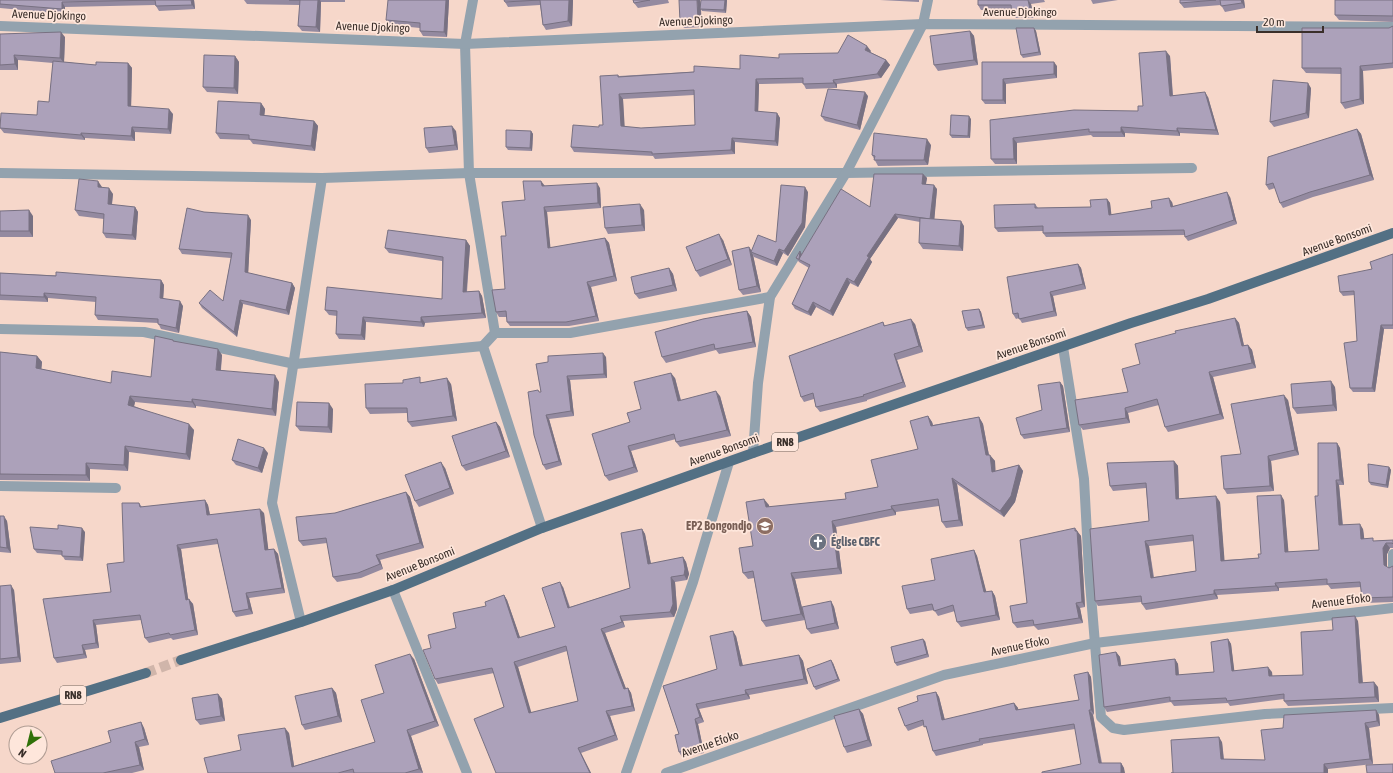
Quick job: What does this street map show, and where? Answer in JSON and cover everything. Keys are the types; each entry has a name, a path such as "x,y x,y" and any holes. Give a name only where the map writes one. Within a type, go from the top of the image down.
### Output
{"main road":[{"name":"Avenue Bonsomi","path":"181,660 302,622 393,590 542,528 753,453 1208,299 1393,234"},
{"name":"RN8","path":"0,718 146,673"}],"street":[{"path":"473,0 465,44 468,173 495,333"},
{"path":"753,453 758,383 770,297 846,173 923,24 928,0"},
{"name":"Avenue Djokingo","path":"0,26 465,44 923,24 1393,27"},
{"path":"0,173 322,178 468,173 846,173 1192,168"},
{"path":"302,622 272,503 322,178"},
{"path":"0,329 144,332 294,364 483,346 495,333 570,333 770,297"},
{"path":"483,346 542,528"},
{"path":"1063,347 1084,479 1089,571 1101,717 1113,728 1124,730 1265,714 1393,708"},
{"path":"626,773 693,582 729,462"},
{"path":"0,486 116,488"},
{"path":"1393,554 1393,567"},
{"path":"393,590 467,773"},
{"name":"Avenue Efoko","path":"666,773 944,675 1095,643 1393,608"}],"building":[{"path":"0,0 155,0 62,2 62,9 0,4"},
{"path":"155,0 191,0 192,5 156,6"},
{"path":"300,0 318,0 316,27 298,26"},
{"path":"388,0 446,0 444,32 420,31 420,23 386,20"},
{"path":"504,0 540,0 505,2"},
{"path":"540,0 569,0 568,21 543,25"},
{"path":"633,0 650,0 634,3"},
{"path":"679,0 697,0 698,22 680,22"},
{"path":"701,0 725,0 724,10 700,9"},
{"path":"978,0 1028,0 1031,14 1012,13 1011,5 978,5"},
{"path":"1180,0 1216,0 1180,3"},
{"path":"1220,0 1241,0 1242,3 1221,6"},
{"path":"1335,0 1393,0 1393,16 1335,15"},
{"path":"1393,26 1393,63 1360,66 1360,99 1341,103 1341,68 1302,68 1302,28 1389,28"},
{"path":"1016,28 1034,28 1039,52 1021,55"},
{"path":"970,31 974,60 934,65 930,36"},
{"path":"61,32 60,58 14,55 15,64 0,65 0,34"},
{"path":"848,35 867,46 865,50 886,60 877,74 833,80 834,83 803,84 803,78 756,79 755,111 777,113 775,141 732,138 731,150 652,154 652,152 571,147 573,125 599,127 599,125 603,125 600,76 618,75 618,77 694,72 694,66 740,69 740,55 779,58 779,54 838,53","holes":["694,90 695,125 641,128 621,126 619,94"]},
{"path":"1166,51 1170,96 1205,92 1216,130 1177,128 1177,131 1121,127 1121,132 1089,132 1089,129 1013,138 1014,159 991,159 990,120 1074,110 1138,111 1138,106 1143,106 1139,53"},
{"path":"204,55 235,56 234,88 203,87"},
{"path":"53,61 96,65 96,62 128,63 128,106 169,109 168,129 132,127 131,136 81,133 81,135 0,128 1,113 37,115 38,101 49,102"},
{"path":"982,62 1054,62 1054,74 1003,79 1003,100 982,100"},
{"path":"1273,80 1308,83 1306,113 1270,122"},
{"path":"828,89 865,92 857,125 821,116"},
{"path":"218,101 261,103 260,115 314,121 311,146 249,139 249,135 216,133"},
{"path":"951,115 969,116 968,136 950,135"},
{"path":"452,126 455,145 426,148 424,128"},
{"path":"1357,129 1370,175 1310,192 1280,203 1273,183 1266,185 1268,157"},
{"path":"506,130 531,131 530,148 506,147"},
{"path":"874,133 927,139 924,160 874,160 875,156 872,155"},
{"path":"874,174 923,174 922,184 934,185 930,219 895,214 867,256 869,257 854,282 847,278 830,311 813,302 808,312 792,304 810,265 796,258 800,251 799,259 841,189 870,207"},
{"path":"79,179 98,181 98,187 109,188 108,204 135,207 132,235 103,233 104,214 75,210"},
{"path":"523,181 541,181 542,186 597,183 598,203 544,207 548,248 605,238 614,276 587,282 596,316 566,322 507,322 506,311 496,312 492,290 505,289 501,236 506,236 502,202 525,200"},
{"path":"781,185 805,187 802,223 784,251 779,249 774,261 751,252 758,235 776,242"},
{"path":"1227,192 1234,220 1185,237 1184,230 1043,233 1043,226 995,228 994,205 1035,204 1035,208 1091,207 1090,200 1107,199 1109,215 1152,208 1151,201 1169,198 1171,207"},
{"path":"640,204 642,225 605,228 603,207"},
{"path":"187,208 204,212 248,215 245,272 292,283 286,310 240,300 234,332 199,303 210,290 223,301 232,253 179,249"},
{"path":"29,210 29,231 0,231 0,211"},
{"path":"920,218 961,221 959,246 919,243"},
{"path":"388,230 466,240 463,292 479,291 482,313 421,317 421,322 363,317 361,335 336,334 337,311 325,310 327,287 442,299 443,257 385,248"},
{"path":"719,234 728,259 696,271 686,247"},
{"path":"749,247 757,286 739,290 732,251"},
{"path":"1393,254 1393,325 1381,325 1372,388 1350,388 1344,343 1357,341 1354,291 1340,292 1338,276 1372,269 1370,262"},
{"path":"1078,264 1083,284 1050,292 1054,311 1019,319 1018,313 1013,314 1007,277"},
{"path":"669,268 673,285 635,294 631,277"},
{"path":"56,272 161,280 160,298 180,301 176,328 158,324 158,319 95,315 96,297 44,293 44,297 0,295 0,273 56,276"},
{"path":"979,309 983,325 966,328 962,311"},
{"path":"747,311 753,342 715,349 714,344 662,357 655,332 703,319"},
{"path":"1235,318 1242,346 1248,345 1252,363 1209,372 1220,414 1165,427 1157,399 1125,408 1126,418 1079,425 1075,400 1128,392 1122,369 1140,364 1135,344 1176,333 1175,331"},
{"path":"911,319 919,346 894,354 903,382 863,395 864,396 816,407 813,393 801,397 789,356 883,322 884,326"},
{"path":"155,336 173,341 218,349 216,370 275,375 272,409 192,399 192,402 130,396 128,405 189,424 186,454 125,446 124,465 86,463 86,475 0,474 0,352 37,356 36,368 111,383 112,371 151,377"},
{"path":"603,353 604,374 567,376 571,411 546,415 559,461 543,465 534,435 528,392 538,390 541,392 536,364 548,362 548,356"},
{"path":"671,373 678,401 716,391 727,430 676,442 674,434 628,446 634,467 605,476 592,434 630,422 627,413 641,409 634,382"},
{"path":"420,377 420,383 447,378 453,416 408,422 407,408 366,408 365,384 403,383 403,380"},
{"path":"1331,381 1333,405 1293,408 1291,384"},
{"path":"1060,382 1067,428 1021,435 1016,418 1042,410 1038,385"},
{"path":"1284,395 1295,450 1268,456 1270,486 1224,489 1221,456 1241,454 1231,404"},
{"path":"297,402 329,403 328,427 296,426"},
{"path":"928,416 931,426 979,417 986,455 990,455 992,472 1019,465 1011,496 1000,511 952,478 959,520 942,522 938,499 891,506 892,509 832,521 838,568 791,573 801,614 762,621 753,571 743,573 739,548 753,546 746,502 764,499 766,507 846,499 845,493 878,487 871,460 918,449 910,421"},
{"path":"496,422 506,451 462,466 452,436"},
{"path":"238,439 264,448 258,468 232,460"},
{"path":"1318,443 1337,443 1340,480 1336,480 1339,525 1360,524 1361,539 1373,538 1373,541 1393,540 1393,544 1386,543 1383,548 1384,565 1389,568 1393,566 1393,597 1362,598 1360,582 1327,584 1327,579 1275,583 1276,586 1214,590 1214,594 1142,604 1141,596 1095,601 1090,529 1149,521 1146,483 1110,486 1107,463 1174,461 1176,499 1216,496 1221,561 1259,558 1258,554 1261,554 1257,496 1281,495 1285,552 1319,550 1315,496 1318,496","holes":["1193,535 1196,571 1151,578 1145,541"]},
{"path":"441,462 450,488 415,501 405,475"},
{"path":"1368,464 1389,467 1386,485 1369,482"},
{"path":"406,492 420,543 376,555 380,564 358,573 333,577 326,538 299,541 296,517 335,513"},
{"path":"205,500 207,515 260,509 265,550 274,549 282,588 246,593 249,609 233,612 217,539 177,545 186,600 189,599 195,630 145,638 140,615 93,620 96,643 82,645 84,654 54,658 43,599 111,592 107,564 124,562 122,503 139,503 140,507"},
{"path":"0,516 4,516 7,548 0,547"},
{"path":"58,525 82,528 80,557 62,556 62,551 34,549 30,527 58,529"},
{"path":"1075,528 1075,531 1077,531 1082,602 1076,603 1079,618 1034,625 1033,620 1013,623 1010,606 1027,603 1020,540"},
{"path":"642,529 648,564 683,557 685,569 684,575 671,577 673,604 670,612 620,616 622,622 601,629 624,689 628,688 632,706 606,711 615,735 578,748 590,773 496,773 474,719 504,707 492,668 435,679 423,650 431,648 428,635 456,628 453,613 486,606 485,602 504,595 518,638 555,627 542,588 560,582 568,608 630,588 621,533","holes":["566,646 578,701 529,713 514,662"]},
{"path":"974,550 984,592 992,591 996,615 957,622 953,605 934,611 932,604 907,609 902,586 935,580 931,559"},
{"path":"11,585 18,657 0,659 0,586"},
{"path":"831,601 835,623 807,629 802,607"},
{"path":"1355,616 1359,683 1374,682 1375,697 1284,701 1284,694 1227,701 1226,698 1170,701 1170,697 1104,707 1099,655 1116,652 1119,666 1175,659 1176,675 1214,672 1211,642 1228,639 1232,671 1268,667 1269,676 1303,675 1301,632 1333,630 1332,618"},
{"path":"733,631 740,666 799,655 804,679 745,690 746,694 696,704 700,717 695,719 701,748 679,752 675,735 679,734 663,686 717,669 710,636"},
{"path":"923,639 927,654 895,663 891,647"},
{"path":"410,654 435,721 407,730 419,769 405,773 354,773 353,769 338,773 208,773 204,758 241,750 238,735 285,728 292,767 375,742 361,700 384,693 375,665"},
{"path":"831,660 838,679 814,687 807,669"},
{"path":"1088,672 1091,710 1089,710 1099,763 1121,763 1121,773 1042,773 1081,764 1074,724 979,739 980,741 933,751 923,720 905,726 898,708 918,701 917,696 936,692 942,720 1014,703 1016,710 1079,700 1074,675"},
{"path":"332,688 338,716 302,725 295,696"},
{"path":"218,694 221,716 196,720 192,698"},
{"path":"859,709 868,740 844,747 834,716"},
{"path":"1376,710 1377,721 1365,723 1370,759 1324,764 1324,773 1173,773 1171,740 1219,737 1221,759 1265,760 1261,730 1283,728 1284,715"},
{"path":"141,722 145,739 135,742 140,765 103,773 55,773 51,761 111,742 108,731"},
{"path":"1393,764 1393,773 1367,773 1366,765"}],"tunnel":[{"path":"146,673 181,660"}],"place":[{"name":"EP2 Bongondjo","path":"765,526"},
{"name":"Église CBFC","path":"818,542"}]}
